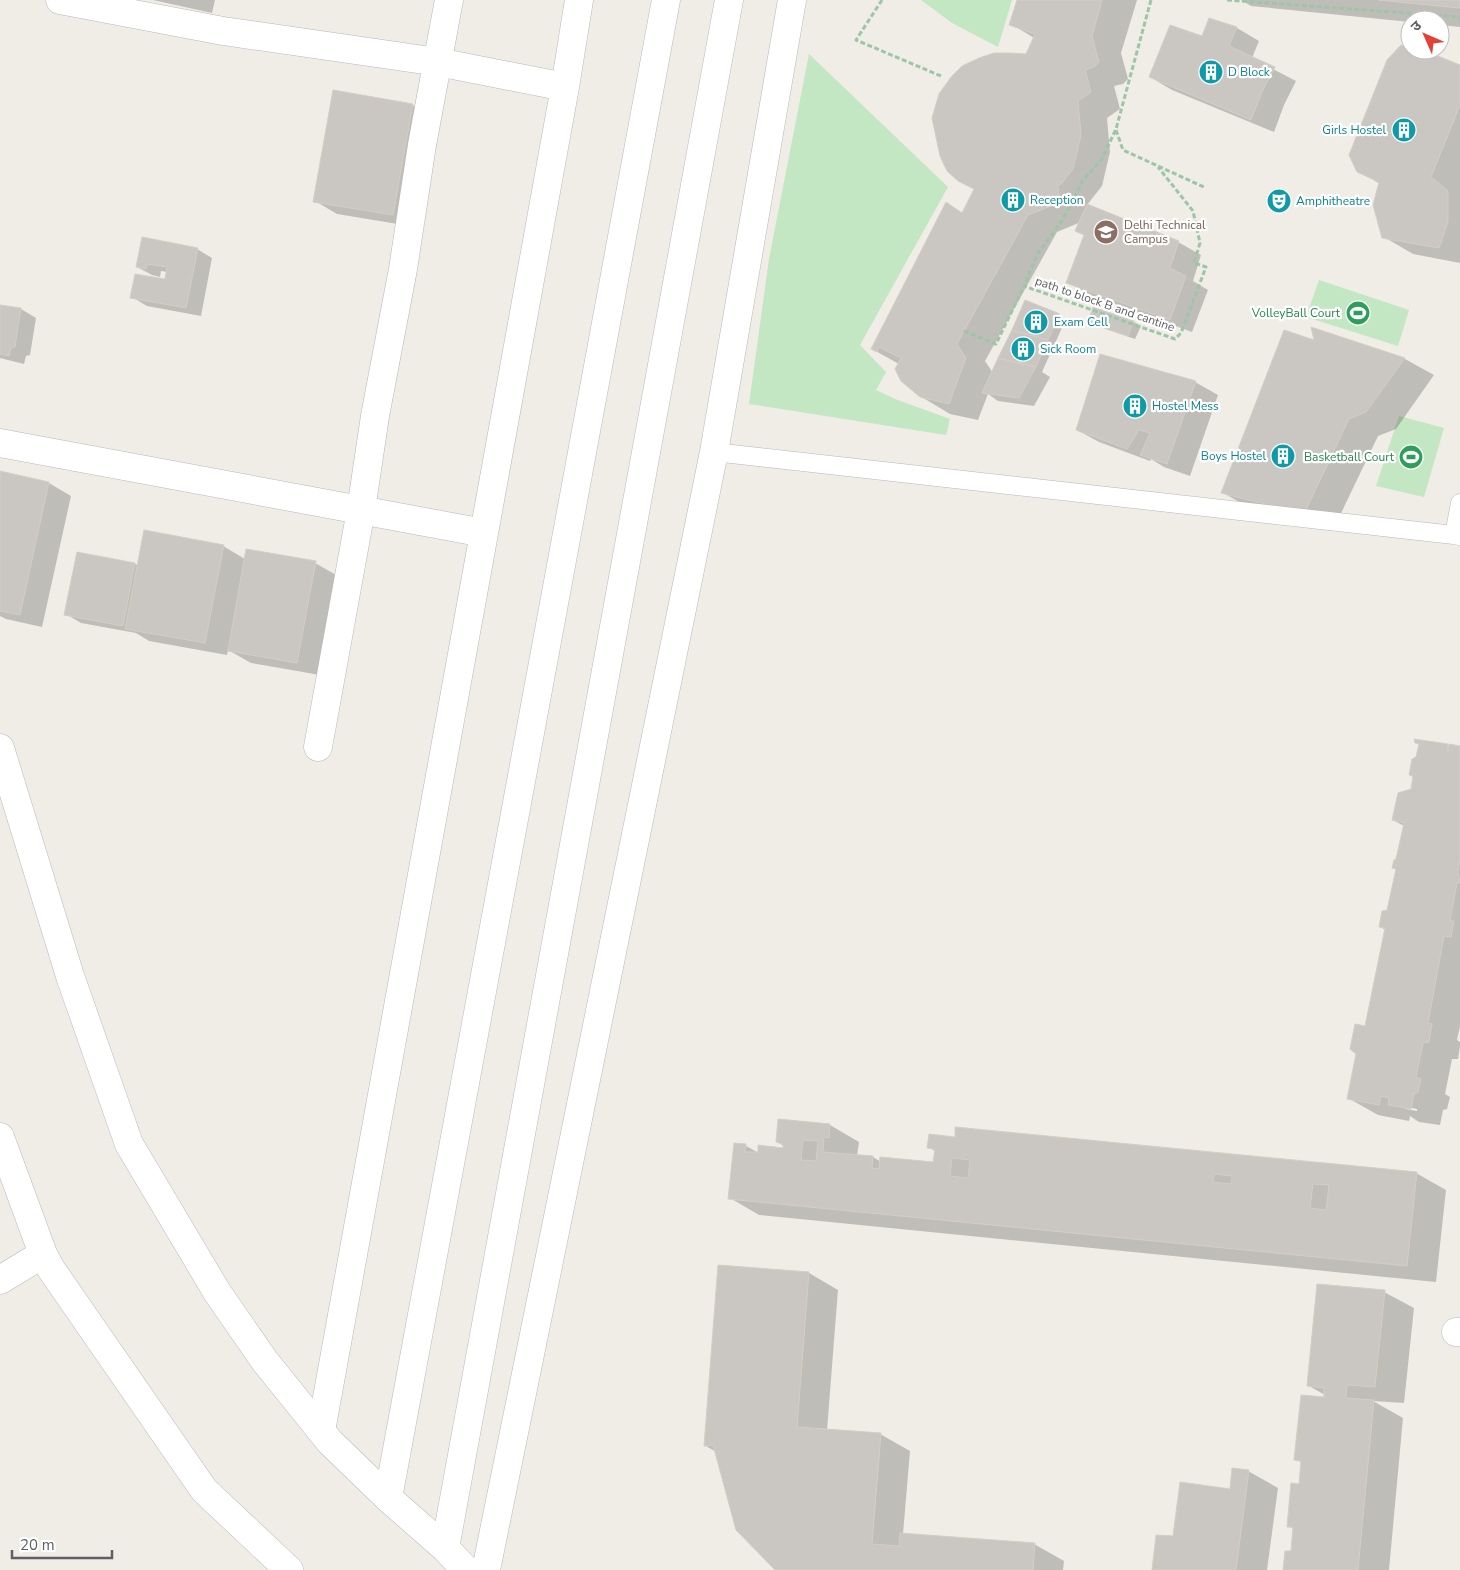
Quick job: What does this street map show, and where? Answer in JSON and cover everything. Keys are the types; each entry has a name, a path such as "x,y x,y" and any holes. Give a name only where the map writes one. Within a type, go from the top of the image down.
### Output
{"street":[{"path":"60,0 224,31 438,62 565,86"},
{"path":"318,747 361,510 375,416 403,269 422,145 449,0"},
{"path":"321,1430 579,0"},
{"path":"388,1498 666,0"},
{"path":"445,1548 729,0"},
{"path":"486,1570 714,452 792,0"},
{"path":"0,443 484,533"},
{"path":"0,748 70,976 129,1144 217,1292 264,1360 330,1442 388,1498 445,1548 466,1570"},
{"path":"0,1137 43,1254 56,1278 204,1490 289,1570"},
{"path":"0,1280 43,1254"}],"lane":[{"path":"714,452 1457,535 1460,503"}],"path":[{"path":"882,0 856,40 941,76"},
{"name":"path to block B and cantine","path":"1151,0 1116,129 1102,159 1083,180 1060,224 1038,253 1024,286 1175,339 1181,333 1206,267 1194,263 1200,243 1193,211 1158,167"},
{"path":"1227,0 1460,17"},
{"path":"1116,129 1123,150 1206,188"},
{"path":"964,331 996,344 1024,286"}],"green space":[{"path":"921,0 1012,0 998,47 952,23"},
{"path":"809,54 948,187 860,345 886,372 876,390 950,419 946,435 749,404 769,259"},
{"name":"VolleyBall Court","path":"1319,280 1409,310 1398,346 1306,317"},
{"name":"Basketball Court","path":"1399,416 1444,428 1424,497 1376,486"}],"building":[{"name":"Reception","path":"1017,0 1102,0 1092,36 1099,62 1094,67 1085,70 1091,92 1078,101 1081,135 1073,169 1058,186 1059,198 1051,206 1028,215 957,344 966,358 949,404 920,397 901,381 895,369 901,358 879,347 877,352 871,349 946,202 962,213 974,189 958,181 947,171 940,156 932,118 939,94 951,77 962,66 979,58 994,53 1026,54 1035,34 1009,25"},
{"path":"1378,0 1460,0 1460,8"},
{"name":"D Block","path":"1209,18 1237,27 1229,46 1275,67 1262,92 1251,120 1149,77 1170,25 1202,36"},
{"name":"Girls Hostel","path":"1400,46 1400,60 1448,60 1460,65 1460,105 1431,177 1448,191 1448,222 1439,248 1382,238 1373,205 1379,182 1357,172 1349,155 1387,60"},
{"path":"333,90 413,104 393,215 313,202"},
{"path":"1087,204 1179,241 1170,268 1186,276 1170,320 1066,283 1084,235 1075,231"},
{"path":"142,237 198,248 186,308 130,298 135,274 165,279 167,267 147,264 146,269 136,267"},
{"name":"Exam Cell","path":"1025,300 1060,314 1048,340 1012,330"},
{"path":"0,305 21,308 15,347 11,348 9,356 0,354"},
{"path":"1093,307 1134,321 1128,336 1088,322"},
{"name":"Boys Hostel","path":"1311,327 1405,358 1366,412 1349,419 1304,514 1221,493 1284,330 1314,340"},
{"name":"Sick Room","path":"1012,330 1048,340 1036,367 998,358"},
{"name":"Hostel Mess","path":"1100,354 1196,381 1167,464 1140,455 1150,433 1139,430 1127,449 1076,430"},
{"path":"998,358 1036,367 1019,398 982,393"},
{"path":"0,471 49,482 20,615 0,611"},
{"path":"144,530 224,545 205,643 125,629"},
{"path":"246,549 316,561 297,663 228,651"},
{"path":"77,552 135,563 123,626 64,615"},
{"path":"1414,739 1448,744 1447,752 1449,744 1460,746 1460,858 1458,872 1460,883 1457,883 1450,921 1454,921 1451,937 1444,936 1428,1023 1432,1024 1429,1042 1423,1043 1416,1077 1421,1079 1418,1092 1414,1094 1411,1109 1388,1105 1389,1098 1381,1096 1379,1105 1347,1099 1356,1054 1350,1049 1355,1024 1365,1026 1385,928 1379,927 1382,911 1387,910 1396,869 1392,868 1396,859 1404,823 1392,820 1398,793 1411,789 1413,776 1409,775 1412,759 1416,757 1419,744 1415,743"},
{"path":"778,1119 830,1124 829,1138 824,1137 823,1152 873,1156 872,1168 879,1169 880,1157 933,1162 935,1149 927,1148 929,1134 955,1137 955,1127 1417,1172 1407,1266 728,1199 734,1143 746,1144 745,1152 758,1152 758,1145 783,1148 783,1144 776,1142","holes":["803,1140 818,1141 816,1161 801,1160","952,1158 970,1160 968,1178 950,1176","1214,1174 1232,1176 1231,1184 1213,1182","1313,1184 1329,1185 1326,1210 1310,1208"]},
{"path":"718,1265 809,1272 797,1427 881,1433 872,1544 899,1546 900,1533 1035,1543 1033,1570 775,1570 736,1530 713,1445 704,1446"},
{"path":"1317,1284 1385,1290 1375,1387 1347,1385 1346,1398 1374,1400 1358,1570 1283,1570 1285,1551 1291,1551 1293,1527 1287,1527 1291,1483 1299,1484 1301,1461 1294,1460 1301,1395 1324,1397 1324,1388 1307,1386"},
{"path":"1232,1468 1249,1470 1236,1570 1152,1570 1156,1535 1173,1536 1180,1482 1230,1489"}],"place":[{"name":"D Block","path":"1211,72"},
{"name":"Girls Hostel","path":"1404,130"},
{"name":"Reception","path":"1013,200"},
{"name":"Amphitheatre","path":"1279,201"},
{"name":"Delhi Technical Campus","path":"1106,232"},
{"name":"VolleyBall Court","path":"1358,313"},
{"name":"Exam Cell","path":"1036,322"},
{"name":"Sick Room","path":"1023,349"},
{"name":"Hostel Mess","path":"1135,406"},
{"name":"Boys Hostel","path":"1283,456"},
{"name":"Basketball Court","path":"1411,457"}]}
